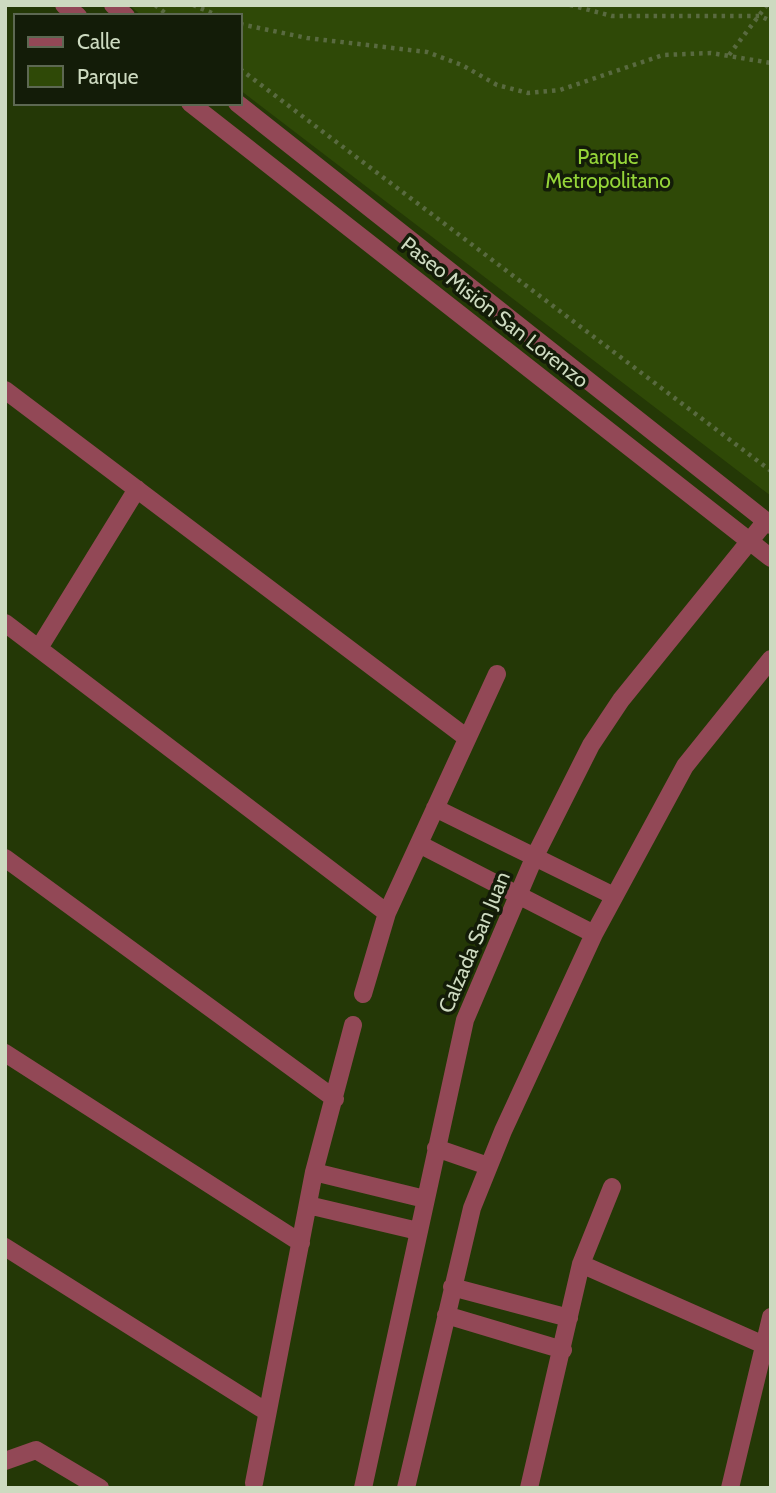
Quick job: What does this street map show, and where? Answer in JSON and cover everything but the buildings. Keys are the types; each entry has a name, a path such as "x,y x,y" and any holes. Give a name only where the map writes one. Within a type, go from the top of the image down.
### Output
{"street":[{"name":"Paseo Misión San Lorenzo","path":"193,105 771,558"},
{"name":"Paseo Misión San Lorenzo","path":"240,105 768,523"},
{"path":"5,390 467,738"},
{"path":"39,648 137,489"},
{"name":"Calzada San Juan","path":"363,1488 465,1020 534,858 592,745 621,700 768,523"},
{"path":"5,623 387,913"},
{"path":"406,1488 472,1208 488,1166 594,934 685,766 771,659"},
{"path":"362,994 387,913 497,674"},
{"path":"435,808 614,896"},
{"path":"419,844 594,934"},
{"path":"5,858 335,1099"},
{"path":"254,1483 314,1172 353,1025"},
{"path":"5,1053 301,1243"},
{"path":"436,1148 488,1166"},
{"path":"314,1172 425,1199"},
{"path":"529,1488 582,1264 612,1187"},
{"path":"308,1205 418,1231"},
{"path":"5,1247 267,1412"},
{"path":"582,1264 764,1345"},
{"path":"452,1287 569,1318"},
{"path":"446,1315 563,1350"},
{"path":"730,1488 771,1317"},
{"path":"5,1461 36,1450 100,1488"}],"path":[{"path":"193,5 214,14"},
{"path":"570,5 612,16 760,16 771,21"},
{"path":"728,55 767,5"},
{"path":"242,24 307,38 426,52 462,65 497,85 528,93 560,90 663,55 728,55 771,63"},
{"path":"242,71 771,471"}],"green space":[{"name":"Parque Metropolitano","path":"129,5 771,5 771,496 242,92 242,14 140,14"}]}
